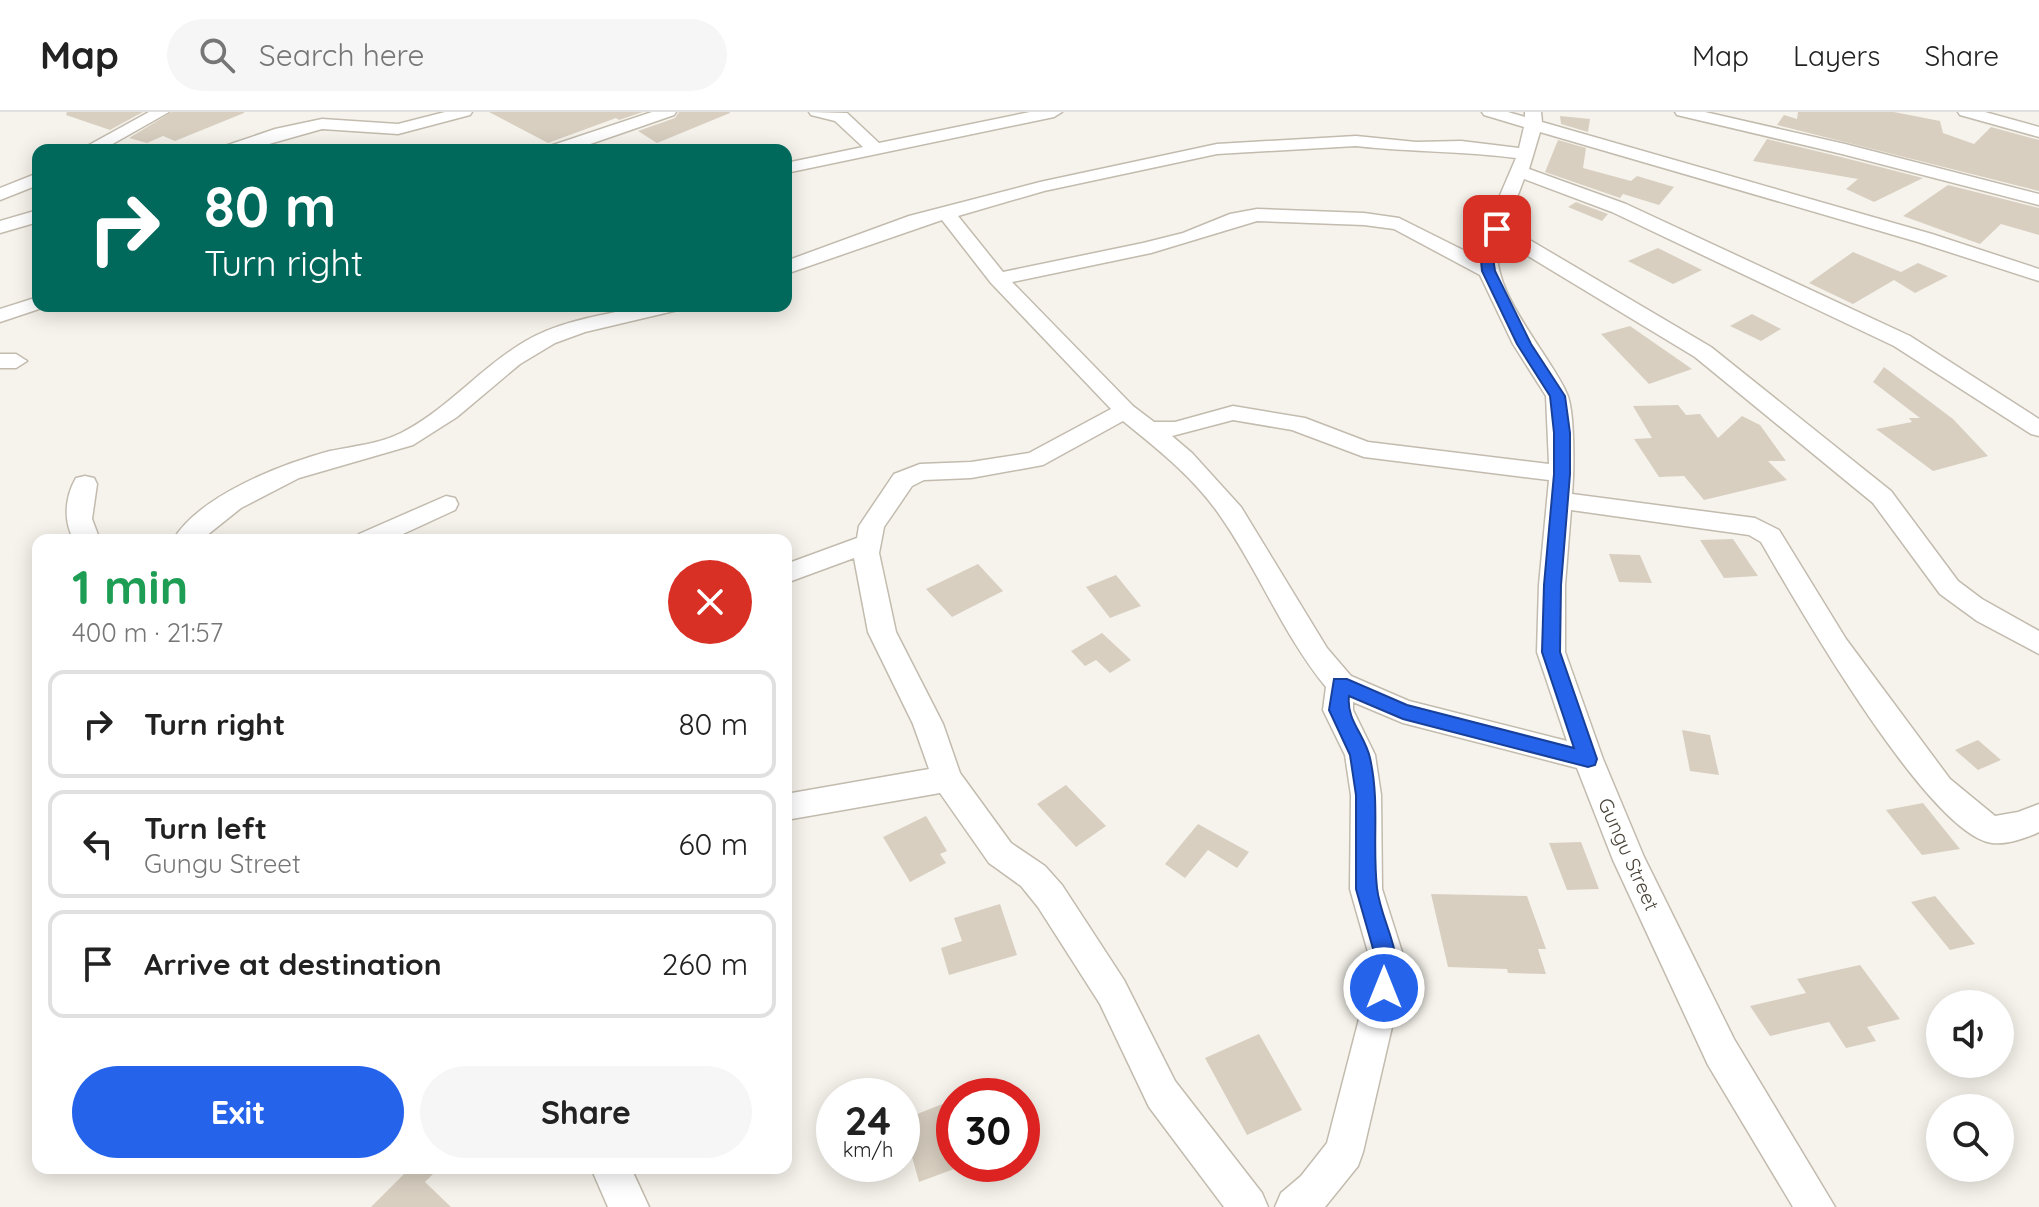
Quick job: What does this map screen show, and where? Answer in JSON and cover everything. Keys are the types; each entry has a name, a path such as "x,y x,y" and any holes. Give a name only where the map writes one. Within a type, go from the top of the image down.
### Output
{"street":[{"path":"100,144 161,112"},
{"path":"249,144 322,124 349,112"},
{"path":"322,124 398,129 464,112"},
{"path":"574,144 668,112"},
{"path":"817,112 841,117 874,148"},
{"path":"792,167 1054,112"},
{"path":"1490,112 1533,117 2039,275"},
{"path":"1683,112 1859,152 2039,200"},
{"path":"1966,112 2039,132"},
{"path":"1488,271 1486,251 1522,162 1533,117"},
{"path":"792,266 916,220 1138,164 1258,144 1356,141 1416,147 1461,146 1522,162 1902,341 2039,429"},
{"path":"0,195 32,181"},
{"path":"947,214 998,279 1136,421 1184,458 1232,513 1317,656 1341,684 1403,711 1588,759"},
{"path":"998,279 1144,249 1190,237 1237,218 1257,215 1364,219 1399,224 1488,271"},
{"path":"0,227 32,218"},
{"path":"1497,229 1703,352 1902,516 1941,579 1971,602 2039,644"},
{"name":"Gungu Street","path":"1488,271 1524,344 1557,396 1562,433 1551,652 1588,759 1629,860 1721,1052 1815,1207"},
{"path":"0,316 32,305"},
{"path":"192,534 234,502 285,476 322,461 392,445 415,436 494,377 521,352 549,337 647,312"},
{"path":"1248,1207 1162,1094 1112,992 1050,896 1033,876 1000,853 947,779 928,724 882,632 866,553 872,526 903,480 913,474 971,470 1035,460 1136,421 1176,429 1233,413 1297,423 1364,449 1755,527 1770,536 1836,646 1901,731 1939,788 1982,825 1993,830 2023,825 2039,817"},
{"path":"83,534 79,528 78,510 85,484"},
{"path":"381,534 446,504"},
{"path":"792,572 868,543"},
{"path":"1295,1207 1315,1190 1344,1152 1384,988 1385,952 1366,889 1366,795 1360,755 1338,710 1341,684"},
{"path":"792,806 947,779"},
{"path":"613,1174 629,1207"}],"building":[{"path":"67,112 143,112 110,130 66,115"},
{"path":"172,112 244,113 175,141 163,136 147,143 129,138"},
{"path":"489,112 643,112 619,120 616,118 548,143"},
{"path":"679,112 730,113 657,143 638,131 675,118"},
{"path":"1798,112 1894,112 1940,121 1943,133 1974,144 1991,127 2039,140 2039,191 1777,125 1784,115 1797,119"},
{"path":"1560,116 1590,119 1588,132 1561,124"},
{"path":"1767,139 1923,178 1874,202 1846,189 1858,179 1753,161"},
{"path":"1558,140 1586,148 1583,168 1631,181 1637,176 1674,187 1659,205 1623,194 1620,198 1545,172"},
{"path":"1948,185 2039,208 2039,235 2001,224 1980,244 1903,216"},
{"path":"1576,202 1608,214 1602,221 1568,207"},
{"path":"1658,248 1702,270 1673,284 1628,261"},
{"path":"1853,252 1901,272 1918,263 1948,276 1915,293 1894,280 1853,304 1809,283"},
{"path":"1752,314 1781,329 1761,341 1730,326"},
{"path":"1630,326 1692,369 1649,384 1601,334"},
{"path":"1884,367 1953,419 1988,456 1933,471 1876,429 1912,422 1909,418 1920,418 1873,382"},
{"path":"1678,405 1686,415 1700,414 1718,438 1742,416 1760,425 1786,461 1768,461 1787,480 1704,500 1684,476 1659,477 1634,439 1652,438 1633,406"},
{"path":"1733,539 1758,576 1724,578 1700,540"},
{"path":"1609,554 1640,555 1652,583 1619,582"},
{"path":"978,564 1003,591 952,617 926,589"},
{"path":"1116,575 1141,606 1110,618 1086,587"},
{"path":"1102,633 1131,660 1110,673 1096,660 1085,666 1071,651"},
{"path":"1682,730 1710,735 1719,775 1690,771"},
{"path":"1978,740 2001,760 1978,770 1955,750"},
{"path":"1066,785 1106,826 1076,847 1037,804"},
{"path":"1923,803 1960,849 1922,855 1886,810"},
{"path":"926,816 947,851 940,854 946,863 910,882 883,837"},
{"path":"1198,824 1249,852 1237,868 1208,850 1185,878 1165,864"},
{"path":"1581,842 1599,889 1567,890 1549,843"},
{"path":"1431,894 1527,896 1546,949 1538,949 1546,974 1448,967"},
{"path":"1935,896 1975,944 1950,950 1911,902"},
{"path":"1000,904 1017,955 949,975 941,948 962,941 954,918"},
{"path":"1860,965 1900,1019 1867,1027 1876,1041 1846,1048 1829,1022 1770,1036 1750,1006 1806,993 1797,979"},
{"path":"1259,1034 1302,1110 1247,1135 1205,1058"},
{"path":"936,1107 936,1176 920,1182 920,1113"},
{"path":"404,1174 433,1174 425,1182 451,1207 371,1207"}],"route":[{"path":"1384,988 1385,952 1366,889 1366,795 1360,755 1338,710 1341,684 1403,711 1588,759 1551,652 1552,585 1562,474 1562,433 1557,396 1524,344 1488,271 1486,251 1497,229"}]}
